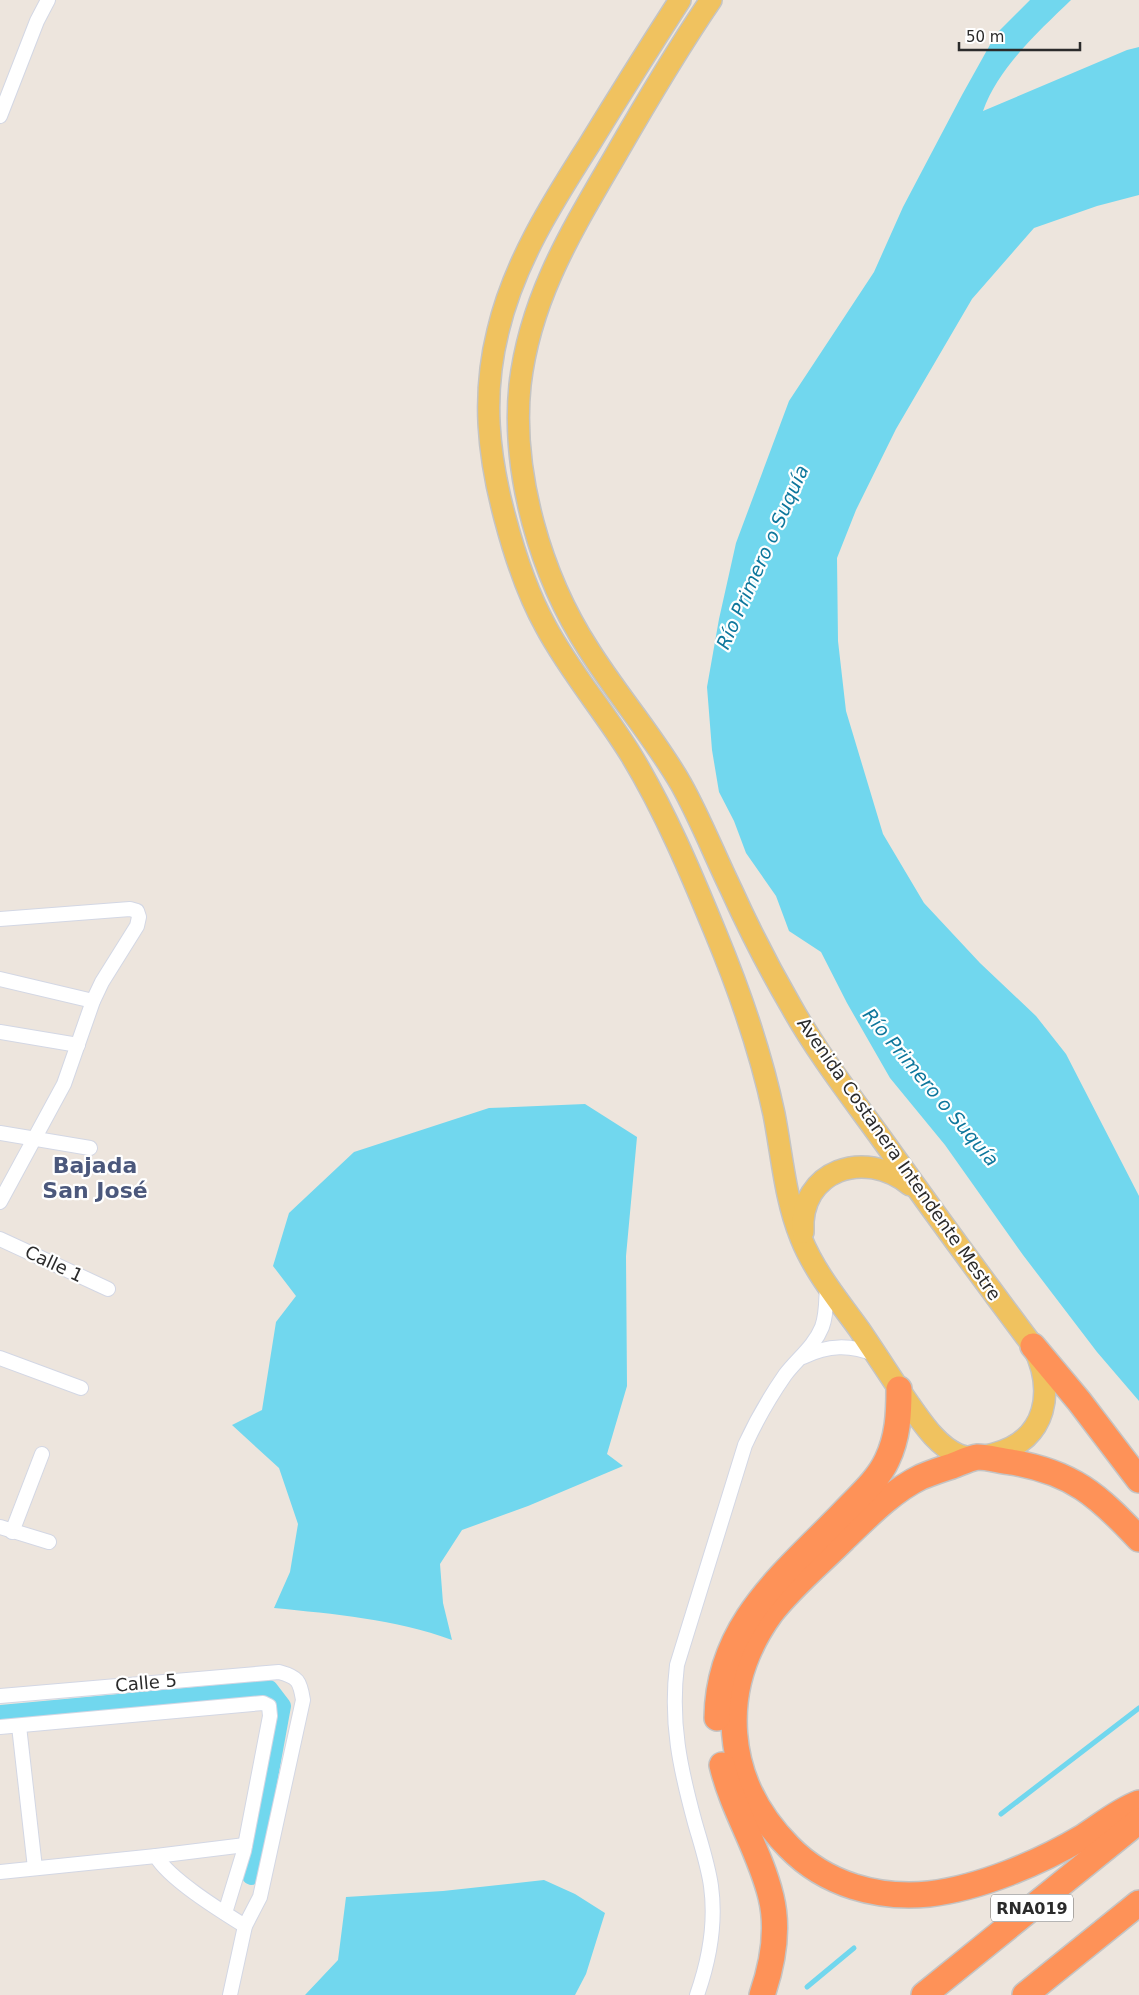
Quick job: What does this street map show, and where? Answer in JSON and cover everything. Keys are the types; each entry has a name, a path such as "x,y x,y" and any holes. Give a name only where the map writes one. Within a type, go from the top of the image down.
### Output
{"highway":[{"path":"1033,1346 1079,1400 1139,1480"},
{"path":"762,1995 773,1955 774,1917 772,1898 765,1876 733,1801 721,1760 716,1730 720,1682 732,1644 751,1611 779,1576 864,1491 886,1462 897,1430 899,1389"},
{"path":"1139,1539 1105,1504 1077,1483 1040,1468 977,1457 920,1478 903,1488 852,1532 772,1612 742,1667 734,1708 735,1744 748,1791 765,1820 777,1835 806,1863 827,1876 847,1885 887,1895 930,1894 960,1888 999,1876 1063,1848 1126,1808 1139,1803"},
{"name":"RNA019","path":"924,1995 1139,1821"},
{"path":"1025,1995 1139,1903"}],"main road":[{"path":"680,0 551,205 510,291 498,330 488,408 494,478 512,546 530,598 565,660 627,748 644,777 671,832 724,952 764,1075 795,1221 807,1252 827,1285 926,1427 947,1448 956,1454 977,1457"},
{"name":"Avenida Costanera Intendente Mestre","path":"711,0 683,40 650,96 573,229 551,272 534,319 525,354 520,389 520,437 524,477 543,555 554,587 588,649 681,784 750,928 790,1004 809,1036 921,1195 1033,1346 1042,1363 1045,1376 1045,1400 1039,1420 1027,1436 1010,1448 994,1454 977,1457"},
{"path":"807,1252 802,1219 805,1206 810,1195 822,1182 842,1170 864,1166 885,1170 903,1179 921,1195"}],"street":[{"path":"0,116 37,21 48,0"},
{"path":"0,919 130,909 137,912 139,917 137,926 102,982 64,1084 0,1202"},
{"path":"0,979 94,1001"},
{"path":"0,1032 78,1044"},
{"path":"0,1133 90,1148"},
{"name":"Calle 1","path":"0,1239 108,1289"},
{"path":"697,1995 704,1976 713,1917 711,1887 677,1748 674,1720 674,1691 677,1665 745,1446 757,1418 773,1393 786,1374 817,1338 822,1326 827,1285"},
{"path":"800,1358 816,1351 843,1346 867,1351 878,1356"},
{"path":"0,1358 82,1388"},
{"path":"42,1454 6,1529 49,1542"},
{"name":"Calle 5","path":"0,1696 279,1672 292,1676 300,1685 303,1700 260,1897 245,1926"},
{"path":"0,1728 263,1703 269,1706 270,1716 245,1845 225,1913"},
{"path":"19,1726 35,1868"},
{"path":"0,1872 245,1845"},
{"path":"156,1856 161,1864 203,1899 245,1926 230,1995"}],"water":[{"name":"Río Primero o Suquía","path":"1030,0 1071,0 1033,37 1009,65 990,95 983,111 1127,50 1139,47 1139,195 1097,206 1034,228 972,299 896,429 856,510 837,558 838,641 846,711 883,834 924,903 980,963 1036,1016 1066,1054 1139,1196 1139,1401 1097,1352 1023,1255 945,1145 890,1078 847,1003 821,952 789,931 776,896 746,853 734,821 719,792 712,750 707,687 719,619 736,543 789,401 874,272 903,207 996,34"},
{"path":"585,1104 637,1137 626,1256 627,1386 607,1454 623,1466 528,1506 462,1530 440,1564 443,1603 452,1640 386,1622 274,1608 290,1572 298,1524 279,1468 232,1425 262,1410 276,1322 296,1296 273,1266 289,1213 354,1152 489,1108"},
{"path":"544,1880 575,1894 605,1913 586,1974 575,1995 305,1995 338,1960 346,1897 443,1891"}],"waterway":[{"path":"0,1714 269,1689 282,1706 251,1876"},
{"path":"1001,1814 1139,1708"},
{"path":"807,1987 854,1948"}],"district":[{"name":"Bajada San José","path":"95,1178"}]}
